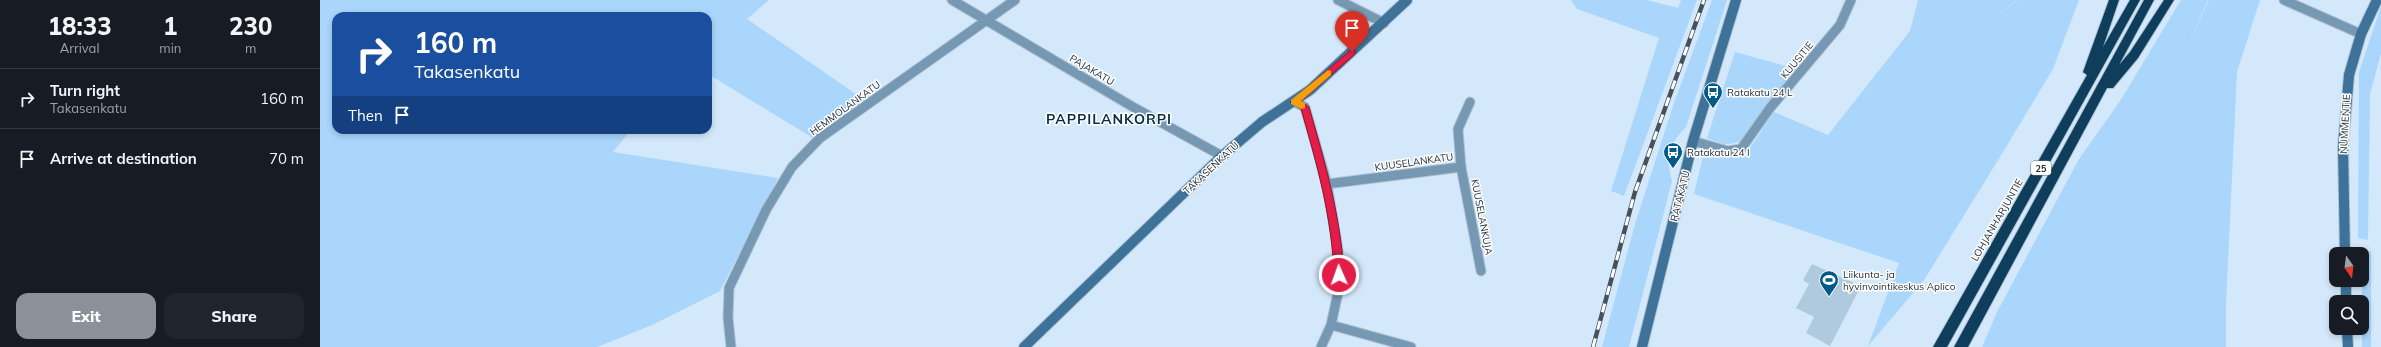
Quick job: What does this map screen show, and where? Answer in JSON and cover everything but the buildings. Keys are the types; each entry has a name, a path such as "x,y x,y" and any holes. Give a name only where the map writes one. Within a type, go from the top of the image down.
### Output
{"highway":[{"path":"2080,100 2114,0"},
{"name":"LOHJANHARJUNTIE","path":"1940,347 2135,0"},
{"name":"25","path":"1961,347 2149,0"},
{"path":"2093,104 2134,55 2168,0"}],"street":[{"name":"PAJAKATU","path":"952,0 1133,107 1222,156"},
{"name":"HEMMOLANKATU","path":"731,347 728,318 729,288 766,210 792,167 820,138 1015,0"},
{"path":"1338,0 1384,23"},
{"name":"TAKASENKATU","path":"1024,347 1222,156 1262,122 1294,102 1384,23 1407,0"},
{"name":"RATAKATU","path":"1642,347 1693,141 1736,0"},
{"name":"KUUSITIE","path":"1693,141 1728,151 1741,149 1770,108 1840,24 1851,0"},
{"path":"2284,0 2361,34"},
{"name":"NUMMENTIE","path":"2345,247 2344,125 2349,74 2361,34 2377,0"},
{"path":"1294,102 1305,107 1327,184 1338,250 1339,288 1331,325 1321,347"},
{"name":"KUUSELANKATU","path":"1327,184 1461,167 1458,129 1470,102"},
{"name":"KUUSELANKUJA","path":"1461,167 1481,271"},
{"path":"1331,325 1411,347"},
{"path":"2348,335 2348,347"}],"shaded area":[{"path":"320,0 769,0 747,19 866,101 813,138 712,76 712,12 332,12 332,134 628,134 613,152 778,178 720,291 652,325 597,347 320,347"},
{"path":"1571,0 1646,0 1678,8 1681,0 1697,0 1624,196 1611,191 1659,38 1577,9"},
{"path":"1712,0 1727,0 1686,127 1672,145 1670,151 1669,165 1672,181 1629,347 1602,347 1635,224 1674,103"},
{"path":"1918,0 2017,0 1992,20 2018,0 2079,0 2053,69 2000,157 1924,280 1868,346 1899,263 1694,194 1704,152 1728,158 1746,154 1774,112 1828,135 1910,31"},
{"path":"2181,0 2208,0 2188,46 2209,0 2260,0 2237,72 2226,304 2226,347 1982,347 1997,312 2079,159 2120,101"},
{"path":"2381,6 2381,53 2370,94 2368,240 2358,238 2359,72"},
{"path":"1735,52 1796,69 1742,140 1725,144 1707,138"},
{"path":"2369,251 2371,251 2371,347 2362,347 2362,335 2369,335 2369,295 2362,295 2362,287 2369,287"}],"railway":[{"path":"1593,347 1635,192 1704,0"}],"slow traffic":[{"path":"1301,106 1294,102 1310,90 1328,73"}],"place":[{"name":"Ratakatu 24 L","path":"1713,109"},
{"name":"Ratakatu 24 I","path":"1673,169"},
{"name":"Liikunta- ja hyvinvointikeskus Aplico","path":"1829,297"}],"district":[{"name":"PAPPILANKORPI","path":"1109,119"}],"route":[{"path":"1339,275 1338,250 1327,184 1305,107 1294,102 1310,90 1352,52"}]}
